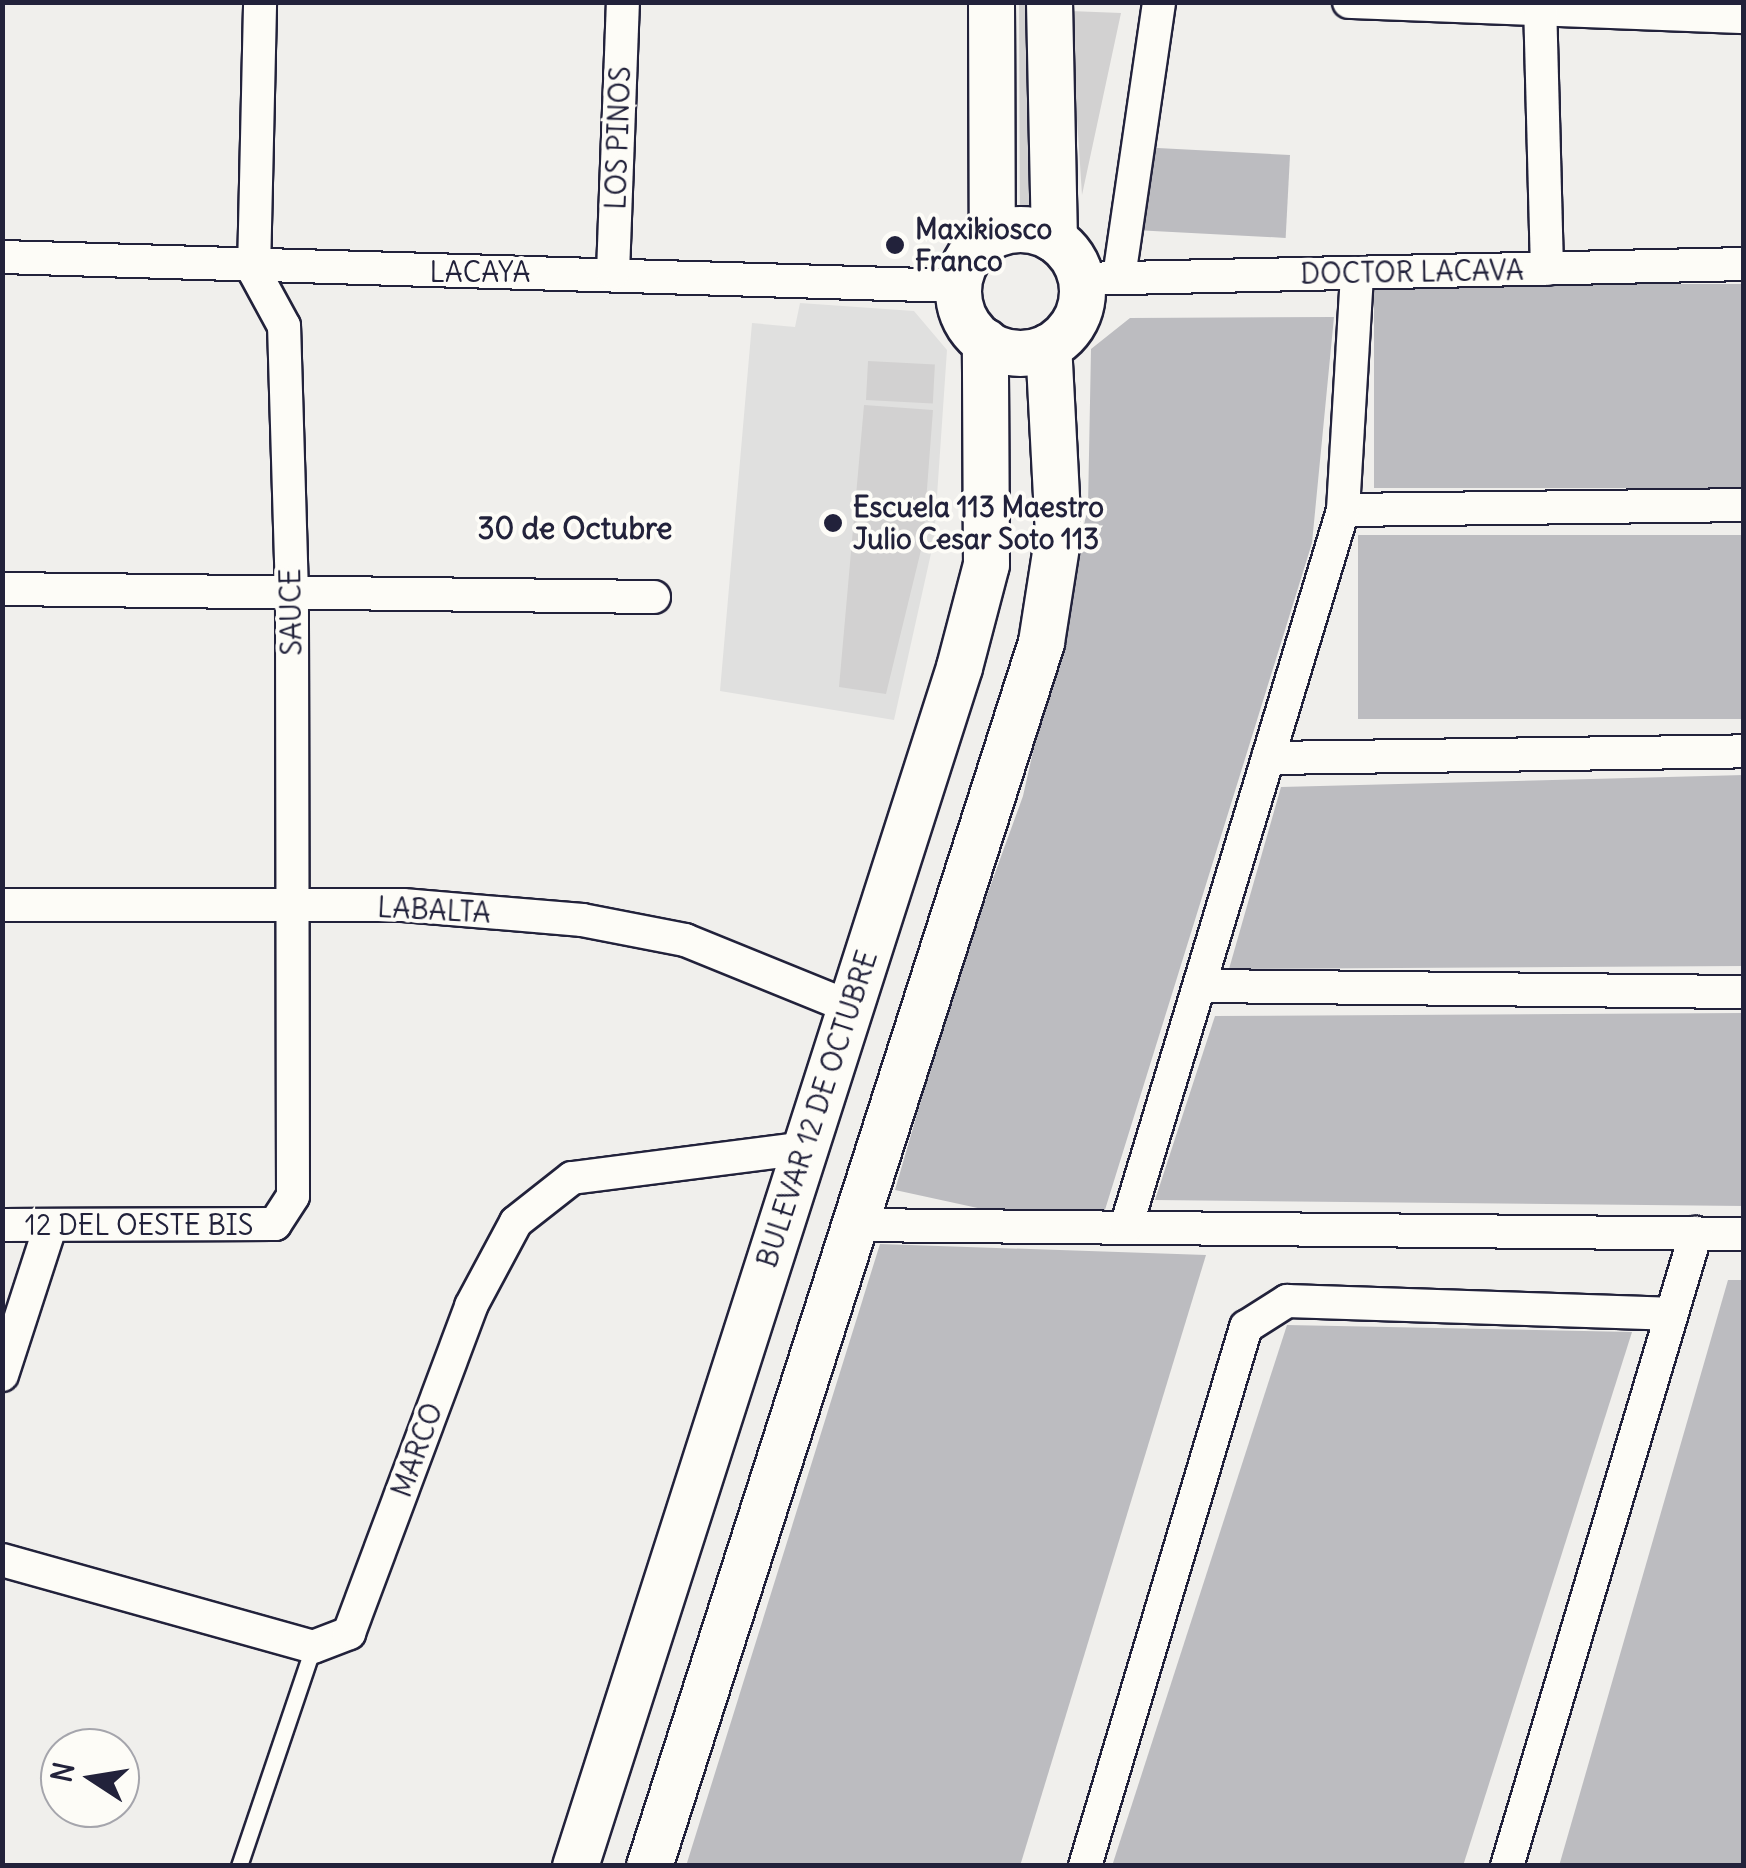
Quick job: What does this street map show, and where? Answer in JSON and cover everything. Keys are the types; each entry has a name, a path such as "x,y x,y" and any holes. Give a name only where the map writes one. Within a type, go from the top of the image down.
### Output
{"main road":[{"path":"991,2 992,235"},
{"path":"1049,2 1054,240"},
{"path":"1019,228 1054,240 1099,278 1078,314 1048,346 1020,354 985,341 962,316 958,286 975,247 992,235 1019,228"},
{"name":"BULEVAR 12 DE OCTUBRE","path":"576,1866 850,1007 986,564 985,341"},
{"path":"649,1866 1045,622 1058,534 1048,346"},
{"path":"808,1140 877,1154"}],"street":[{"name":"SAUCE","path":"260,2 254,271 284,326 292,594 293,1196 276,1224"},
{"name":"LOS PINOS","path":"613,272 622,2"},
{"path":"1099,278 1159,2"},
{"path":"1348,2 1744,17"},
{"path":"1540,9 1547,269"},
{"name":"LACAYA","path":"2,257 254,271 613,272 958,286"},
{"name":"DOCTOR LACAVA","path":"1099,278 1744,264"},
{"path":"1126,1227 1203,986 1343,510 1357,274"},
{"path":"1343,510 1744,505"},
{"path":"2,589 654,598"},
{"path":"1268,758 1744,750"},
{"name":"LABALTA","path":"2,905 294,907 582,920 685,940 850,1007"},
{"path":"1203,986 1744,992"},
{"name":"MARCO","path":"313,1647 349,1633 470,1306 516,1222 572,1178 808,1140"},
{"name":"12 DEL OESTE BIS","path":"2,1226 49,1230 276,1224"},
{"path":"854,1224 1744,1234"},
{"path":"2,1375 49,1230"},
{"path":"1507,1866 1696,1234"},
{"path":"1085,1866 1246,1327 1286,1301 1670,1314"},
{"path":"2,1560 313,1647"}],"lane":[{"path":"239,1866 313,1647"}],"shaded area":[{"path":"1019,3 1034,3 1032,246 1020,247"},
{"path":"1070,11 1121,13 1082,195"},
{"name":"Escuela 113 Maestro Julio Cesar Soto 113","path":"800,303 914,311 947,350 934,540 894,720 720,691 752,323 795,327"},
{"path":"868,361 935,365 933,403 866,400"},
{"path":"864,405 933,410 923,542 886,694 839,687"}],"building":[{"path":"1143,147 1290,155 1286,238 1139,230"},
{"path":"1374,284 1744,284 1744,488 1374,488"},
{"path":"1334,317 1312,543 1104,1213 996,1212 895,1190 954,986 1023,796 1088,507 1091,349 1130,318"},
{"path":"1358,535 1744,535 1744,719 1358,719"},
{"path":"1744,775 1744,966 1229,969 1281,787"},
{"path":"1744,1013 1744,1206 1155,1200 1215,1016"},
{"path":"880,1244 1206,1255 1020,1866 686,1866"},
{"path":"1728,1280 1744,1280 1744,1866 1559,1866"},
{"path":"1287,1325 1632,1332 1463,1866 1112,1866"}],"place":[{"name":"Maxikiosco Franco","path":"895,245"},
{"name":"Escuela 113 Maestro Julio Cesar Soto 113","path":"833,523"}],"district":[{"name":"30 de Octubre","path":"575,528"}]}
